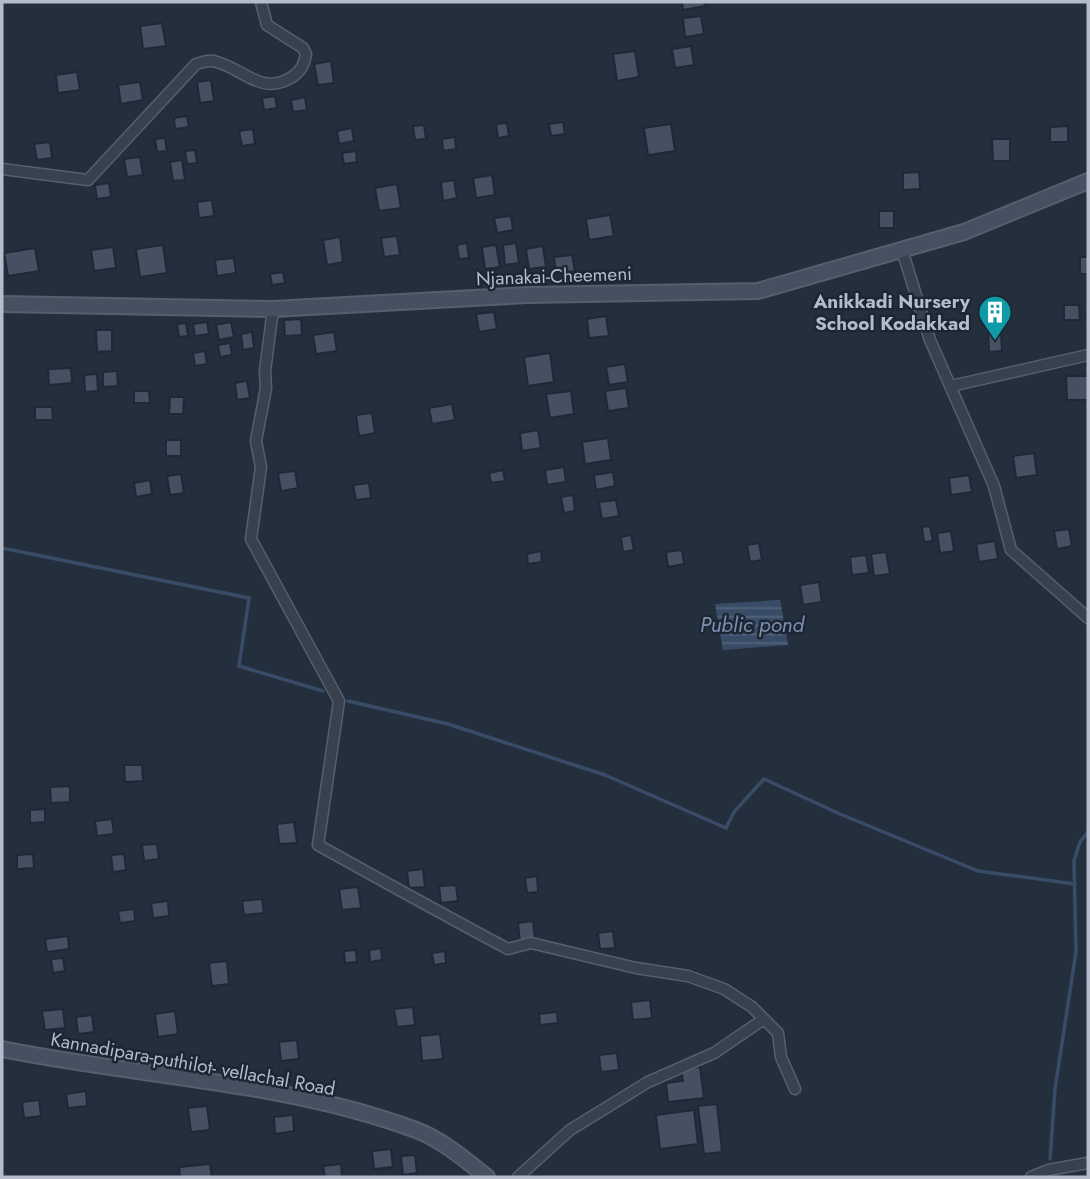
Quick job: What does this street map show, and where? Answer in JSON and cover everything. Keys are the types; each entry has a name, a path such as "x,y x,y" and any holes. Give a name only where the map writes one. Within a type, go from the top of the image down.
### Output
{"main road":[{"name":"Njanakai-Cheemeni","path":"2,304 273,309 527,295 758,291 964,232 1088,181"},
{"name":"Kannadipara-puthilot- vellachal Road","path":"2,1049 310,1100 419,1130 487,1177"}],"street":[{"path":"2,169 88,180 196,64 209,60 219,62 247,79 266,84 282,83 293,77 300,72 306,54 303,48 267,26 261,2"},
{"path":"902,250 930,340 994,486 1011,550 1088,618"},
{"path":"273,309 265,371 266,388 256,441 261,467 251,539 340,701 318,845 369,871 404,895 508,949 531,943 636,968 688,976 724,989 752,1007 778,1033 781,1057 795,1089"},
{"path":"951,386 1088,355"},
{"path":"518,1177 570,1130 648,1082 713,1053 764,1019"},
{"path":"1031,1177 1048,1170 1088,1163"}],"water":[{"name":"Public pond","path":"780,600 788,645 723,650 715,604"}],"building":[{"path":"682,2 704,2 705,6 683,10"},
{"path":"701,16 704,34 685,37 683,18"},
{"path":"162,23 166,46 143,49 140,26"},
{"path":"691,46 694,65 675,68 672,49"},
{"path":"635,51 639,77 617,81 613,54"},
{"path":"331,61 334,83 318,85 314,64"},
{"path":"77,72 80,90 58,93 56,75"},
{"path":"211,80 214,101 200,103 197,82"},
{"path":"140,82 143,100 121,104 118,85"},
{"path":"275,96 277,108 264,110 262,98"},
{"path":"305,97 307,110 293,112 291,100"},
{"path":"187,116 189,127 175,129 174,118"},
{"path":"563,122 565,134 551,136 549,124"},
{"path":"507,123 509,136 498,138 496,124"},
{"path":"671,124 675,151 648,155 644,128"},
{"path":"424,125 426,139 415,140 413,126"},
{"path":"1068,126 1068,142 1050,142 1050,127"},
{"path":"352,128 354,141 339,144 337,131"},
{"path":"253,129 255,144 242,146 239,131"},
{"path":"455,137 456,149 443,151 442,139"},
{"path":"165,138 167,151 157,152 155,139"},
{"path":"992,139 1010,139 1010,161 993,161"},
{"path":"50,142 52,158 37,160 34,144"},
{"path":"195,150 197,163 187,164 185,151"},
{"path":"356,151 357,162 344,164 342,153"},
{"path":"140,157 143,175 127,177 124,159"},
{"path":"182,160 185,180 173,181 170,162"},
{"path":"919,172 920,189 903,190 903,173"},
{"path":"492,175 495,195 476,198 473,178"},
{"path":"454,180 457,198 443,201 441,182"},
{"path":"109,183 111,197 97,199 95,185"},
{"path":"397,184 401,208 379,211 375,188"},
{"path":"212,200 214,216 199,218 197,202"},
{"path":"879,211 894,211 894,228 879,228"},
{"path":"610,215 614,236 589,240 586,219"},
{"path":"511,216 513,230 497,233 494,218"},
{"path":"397,236 400,255 384,257 381,238"},
{"path":"340,237 343,262 327,265 323,240"},
{"path":"467,243 469,258 459,259 457,245"},
{"path":"516,243 519,263 505,265 503,245"},
{"path":"163,245 167,273 140,277 136,249"},
{"path":"496,245 500,267 485,269 482,247"},
{"path":"543,246 546,267 529,269 526,249"},
{"path":"113,247 116,268 94,271 91,250"},
{"path":"35,248 39,271 8,276 4,253"},
{"path":"572,255 575,271 556,274 554,257"},
{"path":"1080,257 1088,257 1088,274 1080,274"},
{"path":"234,258 236,273 217,276 215,260"},
{"path":"283,272 285,283 272,285 270,274"},
{"path":"1064,305 1079,305 1080,320 1064,320"},
{"path":"494,312 497,329 479,332 476,314"},
{"path":"606,316 609,336 589,338 587,319"},
{"path":"301,319 302,335 285,336 284,320"},
{"path":"207,322 209,334 195,336 193,324"},
{"path":"231,322 234,337 219,340 216,325"},
{"path":"186,323 188,336 179,337 177,324"},
{"path":"96,330 112,330 112,351 97,352"},
{"path":"252,332 254,348 243,350 241,334"},
{"path":"334,332 337,351 316,354 313,335"},
{"name":"Anikkadi Nursery School Kodakkad","path":"988,332 1001,332 1002,351 989,352"},
{"path":"230,343 232,355 220,357 218,345"},
{"path":"205,351 207,364 195,366 193,353"},
{"path":"550,353 554,382 528,386 524,357"},
{"path":"625,364 628,382 609,385 606,367"},
{"path":"71,368 72,383 49,385 48,369"},
{"path":"117,371 118,386 103,387 103,372"},
{"path":"97,374 98,391 85,392 84,375"},
{"path":"1066,376 1088,376 1088,400 1067,400"},
{"path":"247,381 250,398 237,400 235,383"},
{"path":"626,388 629,408 608,411 605,391"},
{"path":"134,391 149,391 150,403 134,403"},
{"path":"571,391 574,414 550,418 546,394"},
{"path":"170,397 184,397 183,414 169,414"},
{"path":"452,404 455,420 432,424 429,408"},
{"path":"35,407 52,407 53,420 35,420"},
{"path":"372,413 375,433 359,436 356,415"},
{"path":"538,430 541,448 522,451 520,433"},
{"path":"608,438 611,460 585,464 582,442"},
{"path":"166,440 181,440 181,456 166,456"},
{"path":"1034,453 1037,475 1016,478 1013,456"},
{"path":"564,467 566,482 547,485 545,470"},
{"path":"503,470 505,481 491,483 489,473"},
{"path":"295,471 298,488 281,491 278,473"},
{"path":"613,472 615,486 596,490 594,475"},
{"path":"181,474 184,493 170,495 167,476"},
{"path":"969,475 972,492 951,495 949,478"},
{"path":"150,480 152,494 136,497 134,483"},
{"path":"369,483 371,498 356,500 353,485"},
{"path":"573,495 575,511 564,513 561,497"},
{"path":"616,500 619,516 602,519 599,502"},
{"path":"930,526 933,541 924,542 922,527"},
{"path":"1069,529 1072,546 1057,549 1054,531"},
{"path":"951,531 954,551 940,553 937,533"},
{"path":"631,535 634,550 623,552 621,537"},
{"path":"995,541 998,559 979,562 976,544"},
{"path":"759,543 762,560 750,562 747,545"},
{"path":"682,550 684,564 668,567 666,552"},
{"path":"541,551 542,562 528,564 527,554"},
{"path":"886,552 890,574 874,576 871,554"},
{"path":"866,555 869,573 852,575 850,557"},
{"path":"819,582 822,602 803,605 800,585"},
{"path":"124,765 142,765 143,781 125,782"},
{"path":"70,786 70,802 51,803 50,787"},
{"path":"45,809 45,822 30,823 30,810"},
{"path":"112,819 114,834 97,836 95,821"},
{"path":"294,822 297,843 279,844 277,824"},
{"path":"157,844 159,859 144,861 142,845"},
{"path":"33,854 34,868 17,869 17,855"},
{"path":"124,854 126,870 113,872 111,855"},
{"path":"423,869 425,887 409,888 407,871"},
{"path":"537,876 538,892 527,893 525,878"},
{"path":"456,885 458,901 441,903 439,886"},
{"path":"358,887 361,908 342,910 339,889"},
{"path":"262,899 264,913 244,915 242,901"},
{"path":"168,901 169,916 153,918 151,903"},
{"path":"134,909 135,921 120,923 118,911"},
{"path":"533,921 535,940 520,942 518,923"},
{"path":"613,931 615,948 600,949 598,933"},
{"path":"68,936 69,949 47,952 45,939"},
{"path":"381,948 382,960 370,962 369,950"},
{"path":"356,950 357,962 345,963 344,951"},
{"path":"445,951 446,963 434,965 432,953"},
{"path":"63,958 65,971 53,973 51,959"},
{"path":"227,961 229,984 212,986 209,963"},
{"path":"650,1000 652,1018 633,1020 631,1002"},
{"path":"413,1007 415,1025 397,1027 394,1009"},
{"path":"63,1009 65,1028 45,1030 42,1011"},
{"path":"175,1011 178,1034 158,1037 155,1014"},
{"path":"557,1012 558,1023 540,1025 539,1014"},
{"path":"92,1015 94,1032 78,1034 76,1017"},
{"path":"440,1034 443,1059 422,1061 420,1036"},
{"path":"297,1040 299,1059 281,1061 279,1042"},
{"path":"617,1053 619,1070 601,1072 599,1055"},
{"path":"700,1067 704,1098 668,1102 666,1083 683,1081 681,1069"},
{"path":"86,1091 87,1106 68,1108 66,1094"},
{"path":"39,1100 41,1116 24,1118 22,1102"},
{"path":"717,1104 722,1152 704,1154 698,1106"},
{"path":"207,1106 210,1130 191,1132 188,1108"},
{"path":"694,1110 698,1144 660,1149 656,1115"},
{"path":"293,1115 294,1131 275,1134 274,1117"},
{"path":"391,1149 393,1167 374,1169 372,1151"},
{"path":"415,1155 417,1173 403,1175 401,1156"},
{"path":"210,1164 212,1177 180,1177 179,1167"},
{"path":"341,1164 342,1177 325,1177 323,1166"}],"waterway":[{"path":"2,548 249,598 239,666 323,691"},
{"path":"348,701 448,724 605,775 726,828 734,812 764,779 840,814 978,871 1075,884"},
{"path":"1050,1159 1055,1089 1076,952 1074,861 1080,842 1088,832"}],"place":[{"name":"Anikkadi Nursery School Kodakkad","path":"995,342"}]}
